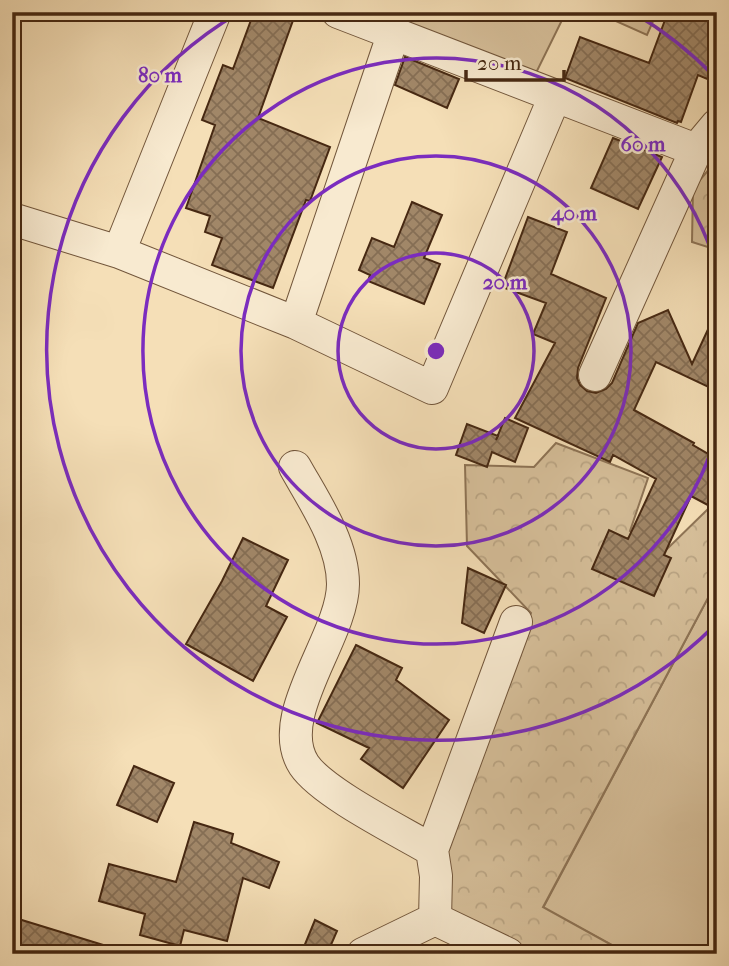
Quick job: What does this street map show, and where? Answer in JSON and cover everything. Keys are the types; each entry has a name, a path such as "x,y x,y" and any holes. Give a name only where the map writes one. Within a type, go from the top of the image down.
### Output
{"street":[{"path":"119,252 215,12"},
{"path":"338,12 696,150"},
{"path":"296,323 393,35"},
{"path":"12,219 119,252 296,323 432,388 555,96"},
{"path":"595,375 696,150 717,125"},
{"path":"295,467 336,547 344,586 339,609 297,719 295,745 298,754 310,773 333,791 432,850"},
{"path":"435,919 436,876 432,850 516,622"},
{"path":"363,954 435,919"},
{"path":"435,919 508,954"}],"green space":[{"path":"385,12 566,12 533,79"},
{"path":"611,12 657,12 647,35 609,18"},
{"path":"717,160 717,250 692,242 693,188"},
{"path":"556,443 648,478 630,531 667,549 709,508 717,511 717,581 543,907 628,954 538,954 449,913 445,852 531,613 467,546 465,465 534,467"},
{"path":"717,581 717,954 628,954 543,908"}],"building":[{"path":"254,12 296,12 258,118 330,147 310,201 306,200 273,288 212,265 222,238 205,232 210,216 186,208 215,125 202,120 223,65 233,69"},
{"path":"668,12 717,12 717,83 698,75 681,122 677,123 565,78 580,37 649,63"},
{"path":"405,57 459,79 447,108 395,85"},
{"path":"613,138 662,157 638,209 591,188"},
{"path":"412,202 442,215 424,258 440,264 424,304 368,281 370,275 359,270 372,238 394,247"},
{"path":"528,217 567,232 551,274 606,298 578,368 577,378 587,391 596,393 612,383 638,323 668,310 692,364 717,310 717,391 656,362 634,410 717,459 717,510 691,496 664,555 671,558 654,596 592,569 609,530 628,539 656,479 613,455 610,462 515,418 555,343 533,334 546,303 502,287"},
{"path":"505,418 528,428 515,462 492,452 487,467 456,455 467,424 498,436"},
{"path":"243,538 288,560 266,606 287,617 253,681 186,644"},
{"path":"468,568 506,585 484,633 462,623"},
{"path":"356,645 402,668 396,680 449,720 403,788 361,759 369,748 317,723"},
{"path":"134,766 174,783 157,822 117,805"},
{"path":"194,822 233,834 231,843 279,862 269,888 243,878 227,941 184,930 180,946 140,935 145,914 99,901 109,864 176,882"},
{"path":"12,917 113,948 112,954 12,954"},
{"path":"315,920 337,931 327,954 301,954"}]}
